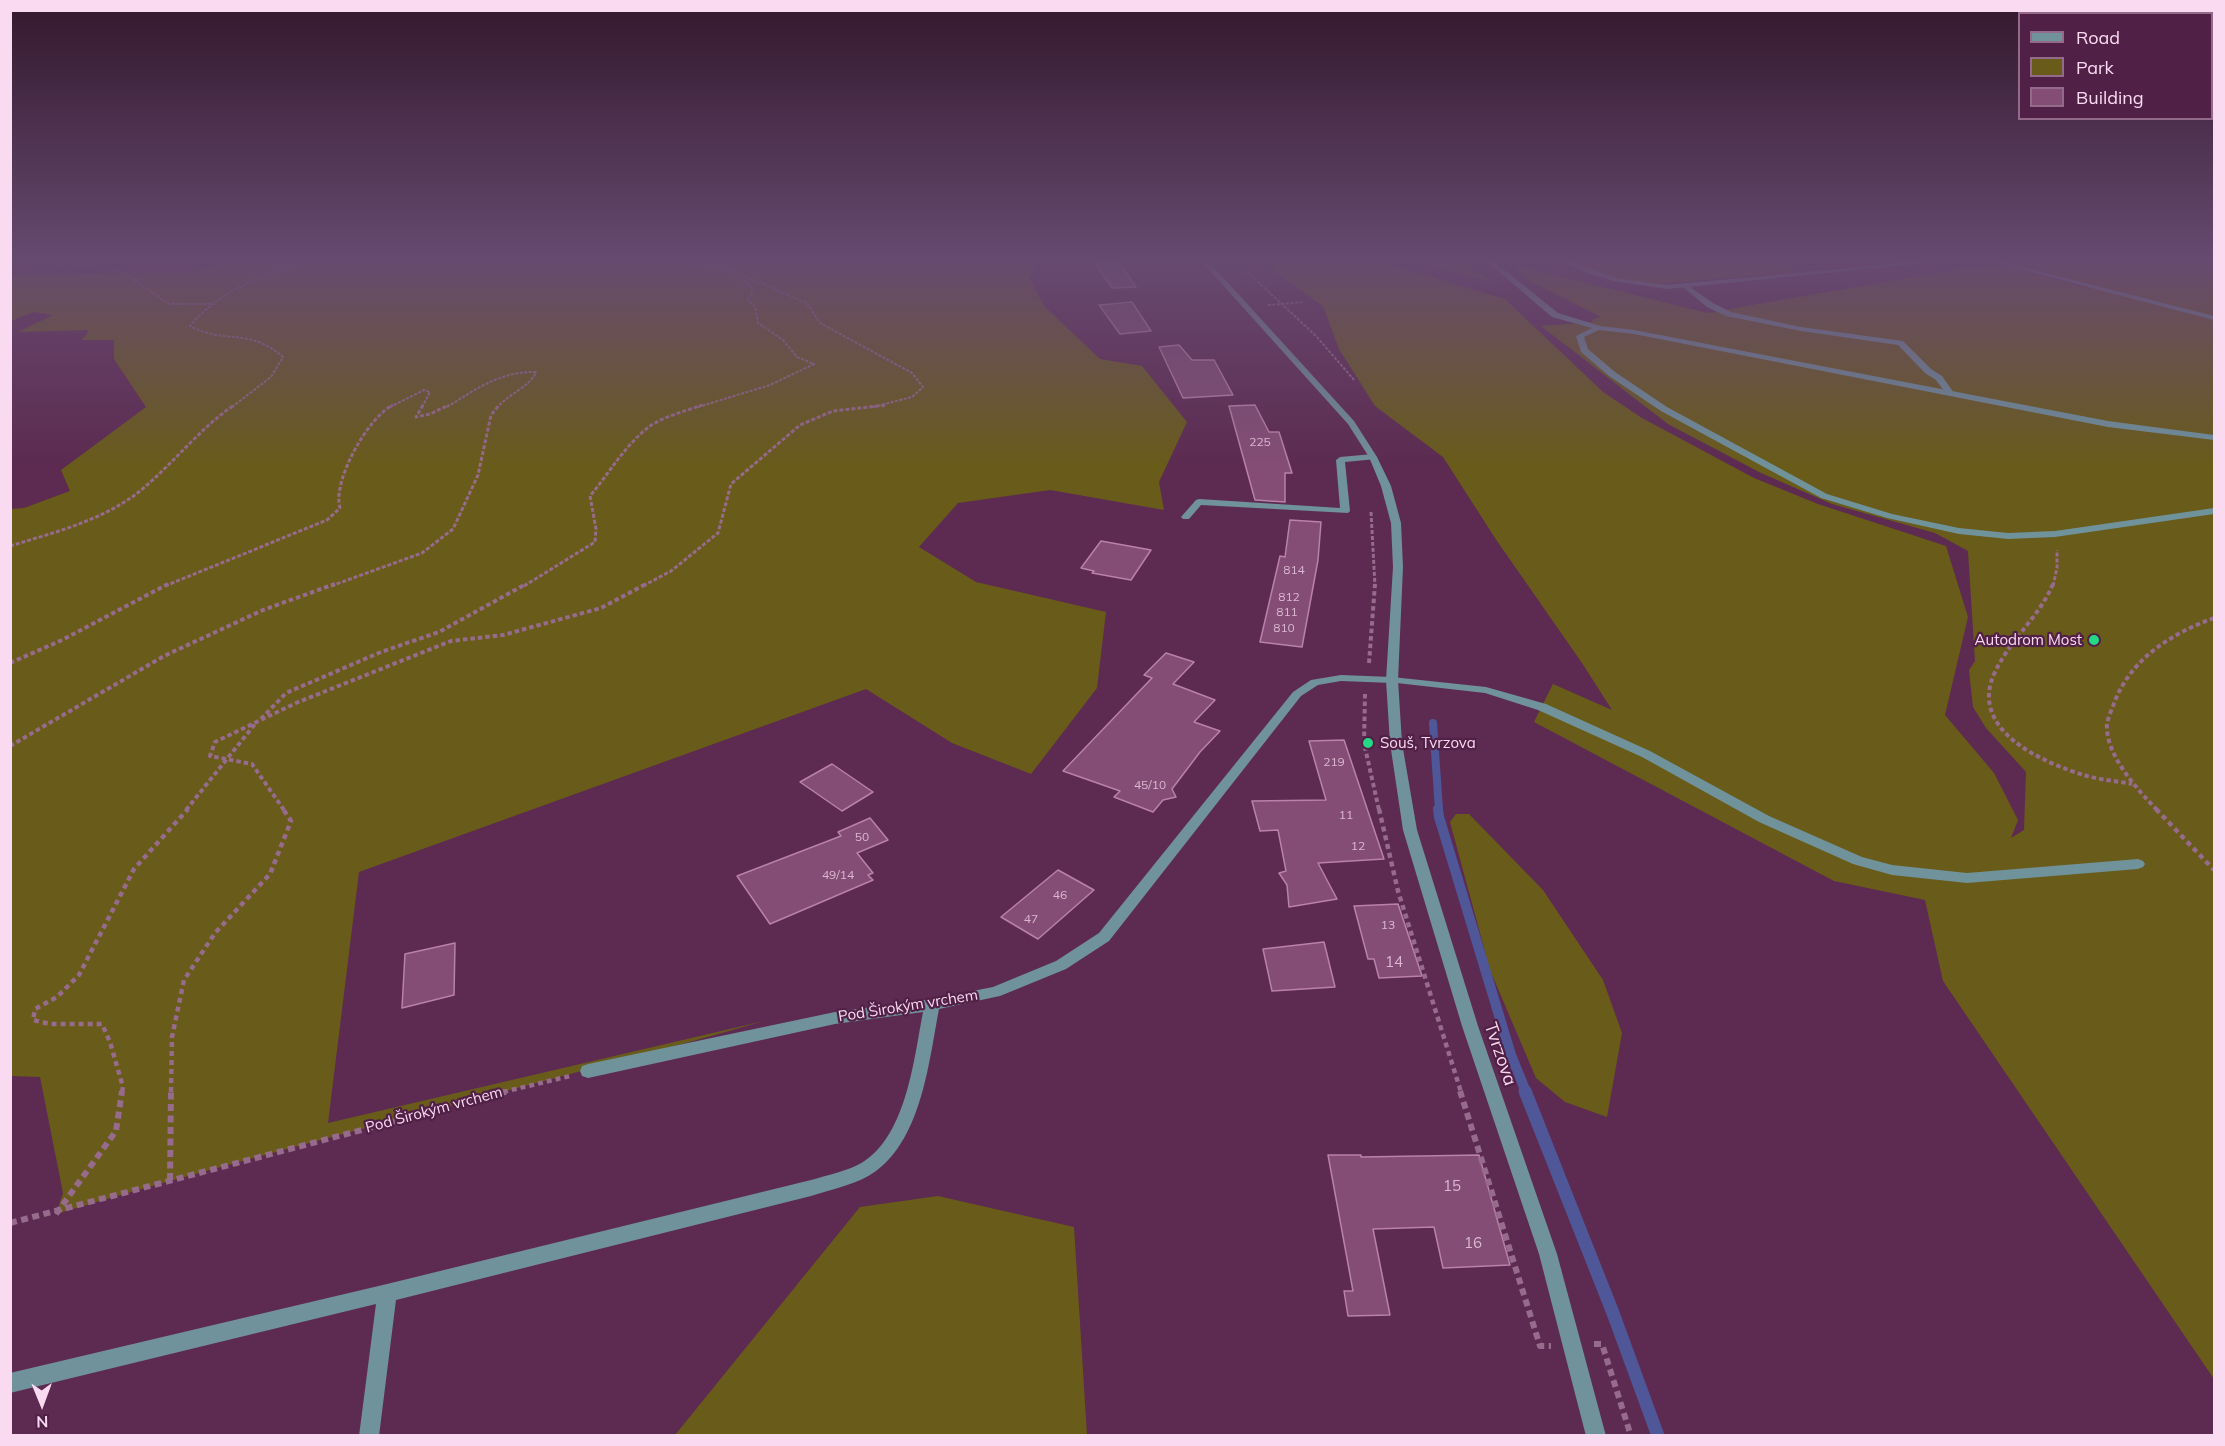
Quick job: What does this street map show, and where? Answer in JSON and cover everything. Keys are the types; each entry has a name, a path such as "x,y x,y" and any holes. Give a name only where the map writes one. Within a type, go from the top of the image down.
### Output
{"street":[{"path":"1267,330 1351,423 1373,457 1386,486 1396,523 1398,567 1392,680"},
{"path":"1593,330 1580,336 1584,350 1612,374 1664,409 1824,496 1890,516 1959,531 2008,536 2055,534 2214,511"},
{"path":"1621,330 2108,424 2214,438"},
{"path":"1811,330 1900,343 1928,371 1939,378 1950,393"},
{"path":"1186,516 1199,502 1345,512 1340,460 1373,457"},
{"name":"Pod Širokým vrchem","path":"588,1071 835,1018 894,1008 932,1005 1006,987 1061,965 1104,937 1297,694 1315,682 1341,678 1392,680 1486,690 1542,706 1646,754 1764,819 1858,861 1892,870 1967,878 2139,864"},
{"name":"Tvrzova","path":"1392,680 1396,742 1410,830 1470,1026 1548,1254 1596,1436"},
{"path":"10,1383 812,1188 871,1167 903,1128 916,1082 932,1005"},
{"path":"369,1436 387,1293"}],"path":[{"path":"10,546 108,512 131,498 172,463 216,418 242,402 280,367 283,357 273,346 257,338 201,334 196,330"},
{"path":"56,1214 116,1131 123,1087 110,1042 102,1024 50,1024 33,1020 35,1009 57,997 79,975 134,869 229,759 258,721 286,693 381,652 439,632 507,596 595,542 598,529 590,507 590,496 613,468 624,450 652,425 707,403 770,385 814,364 797,357 783,340 769,330"},
{"path":"170,1180 172,1037 184,980 215,933 270,874 291,821 252,764 210,756 215,742 296,703 451,642 503,635 601,608 671,572 718,533 731,484 800,425 833,411 887,405 912,397 923,387 912,373 835,330"},
{"path":"1308,330 1355,381"},
{"path":"10,663 62,640 179,578 327,520 340,507 337,498 347,467 358,444 385,409 424,390 430,392 416,417 428,417 475,388 526,370 536,372 534,378 505,398 491,415 478,475 453,530 422,553 263,610 164,656 10,746"},
{"path":"2055,534 2058,556 2054,583 2038,614 1993,673 1988,711 2010,740 2059,766 2088,776 2132,784"},
{"path":"2214,618 2189,627 2147,653 2119,689 2107,724 2112,749 2132,784 2214,870"},
{"name":"Pod Širokým vrchem","path":"10,1223 56,1214 170,1180 464,1101 588,1071"}],"green space":[{"path":"21,330 72,330 18,332"},
{"path":"89,330 1070,330 1100,359 1142,366 1187,422 1159,482 1164,510 1050,490 958,503 919,547 976,582 1106,612 1097,688 1031,774 952,743 866,689 359,872 328,1123 764,1021 144,1188 56,1214 63,1193 40,1077 11,1076 11,509 24,508 70,491 61,470 146,407 114,359 114,340 82,340"},
{"path":"1332,330 1538,330 1603,392 1642,418 1754,478 1818,504 1946,546 1968,617 1945,715 1994,773 2018,820 2011,838 2024,830 2026,772 1986,728 1973,707 1969,670 1975,661 1968,551 1935,533 1832,504 1761,473 1668,424 1547,330 2214,330 2214,1379 1943,981 1925,900 1834,881 1534,722 1553,684 1612,710 1443,457 1375,406 1339,349"},
{"path":"1456,814 1469,814 1543,890 1603,980 1622,1033 1607,1117 1565,1102 1536,1078 1490,970 1450,822"},
{"path":"938,1196 1074,1227 1087,1435 675,1435 860,1207"}],"building":[{"path":"1117,330 1151,331 1120,334"},
{"path":"1179,345 1192,360 1214,360 1233,395 1183,398 1159,347"},
{"path":"1255,405 1269,432 1279,432 1292,473 1285,473 1285,502 1255,500 1229,406"},
{"path":"1290,520 1321,522 1318,560 1302,647 1260,642 1280,556 1285,557"},
{"path":"1101,541 1151,550 1131,580 1092,573 1094,571 1081,568"},
{"path":"1166,653 1194,662 1173,684 1215,700 1194,722 1220,731 1200,752 1172,789 1176,797 1163,800 1153,812 1114,797 1120,791 1063,771 1152,678 1144,675"},
{"path":"1344,740 1384,859 1318,863 1337,899 1289,907 1287,885 1279,873 1286,871 1278,830 1260,831 1252,801 1326,800 1309,741"},
{"path":"832,764 873,792 842,811 800,782"},
{"path":"870,818 888,840 857,853 873,873 868,875 873,880 770,924 737,876 841,836 838,832"},
{"path":"1058,870 1094,890 1038,939 1001,917"},
{"path":"1398,904 1422,976 1379,978 1374,959 1368,959 1354,906"},
{"path":"1324,942 1335,987 1272,991 1263,949"},
{"path":"455,943 454,995 402,1008 405,954"},
{"path":"1328,1155 1361,1155 1361,1157 1479,1155 1510,1265 1443,1268 1434,1227 1373,1229 1390,1315 1348,1316 1344,1291 1353,1291"}],"waterway":[{"path":"1433,723 1439,810"},
{"path":"1438,809 1511,1055 1526,1092"},
{"path":"1525,1091 1613,1313 1658,1436"}],"place":[{"name":"Autodrom Most","path":"2094,640"},
{"name":"Souš, Tvrzova","path":"1368,743"}]}
